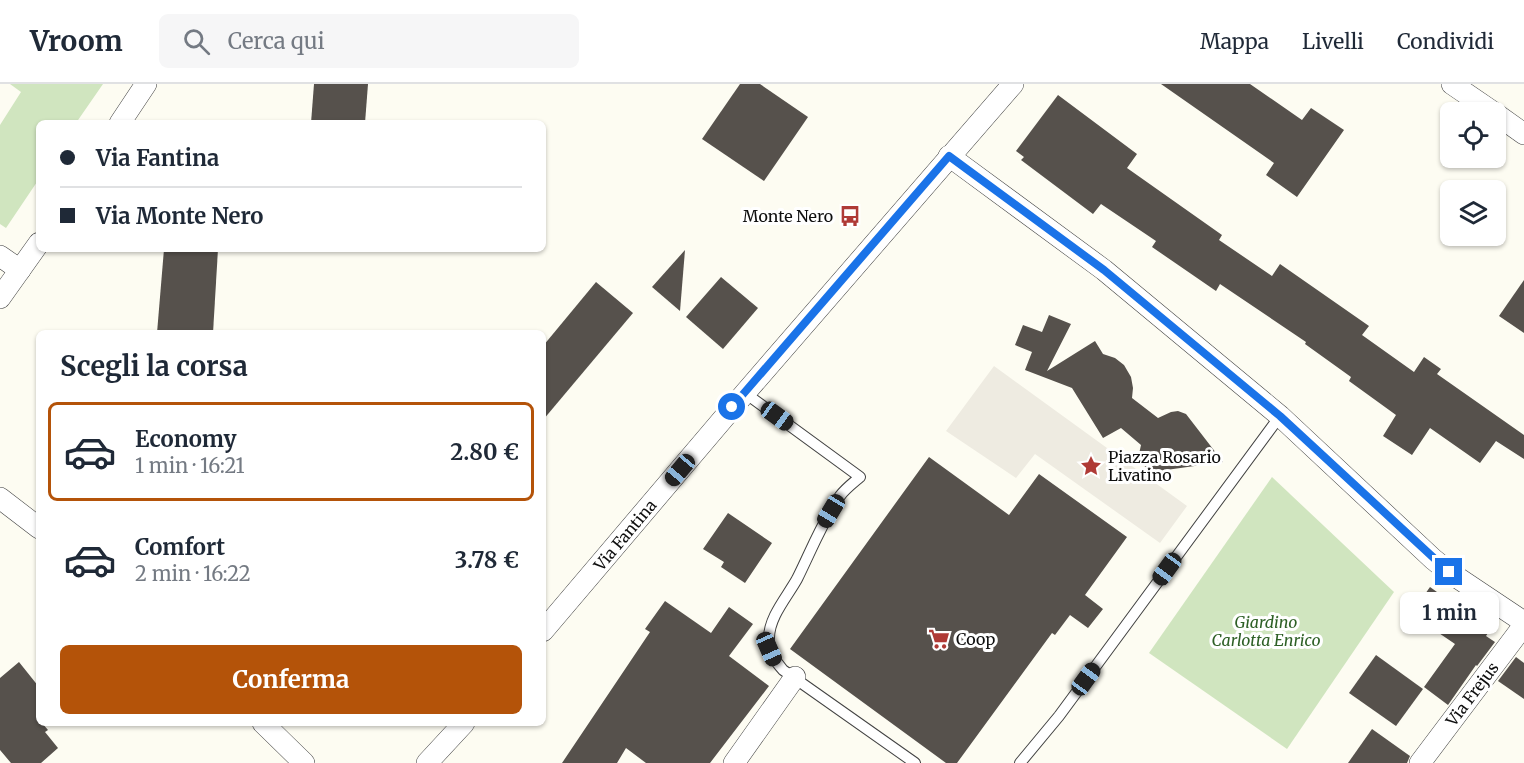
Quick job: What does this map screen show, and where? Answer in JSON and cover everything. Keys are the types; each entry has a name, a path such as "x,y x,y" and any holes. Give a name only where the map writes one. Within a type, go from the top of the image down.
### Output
{"street":[{"path":"122,120 146,84"},
{"name":"Via Fantina","path":"546,628 745,393 1013,84"},
{"path":"1452,84 1478,102"},
{"path":"1506,121 1524,134"},
{"path":"949,156 1104,270 1280,416 1433,559 1524,624"},
{"path":"0,298 36,247"},
{"path":"0,256 20,270"},
{"path":"0,498 36,526"},
{"name":"Via Frejus","path":"1420,763 1524,624"},
{"path":"734,763 795,677"},
{"path":"265,726 304,763"},
{"path":"427,763 461,726"}],"lane":[{"path":"745,393 860,477 841,495 821,528 796,580 772,622 768,635 769,649 783,670 915,763"},
{"path":"1020,763 1059,717 1280,416"}],"green space":[{"path":"10,84 103,84 78,120 36,120 36,183 6,228 0,224 0,125 21,92"},
{"name":"Giardino Carlotta Enrico","path":"1272,477 1394,592 1287,749 1149,653"}],"shaded area":[{"name":"Piazza Rosario Livatino","path":"994,366 1187,506 1160,543 1035,454 1016,478 946,431"}],"building":[{"path":"314,84 368,84 365,120 311,120"},
{"path":"740,84 760,84 808,117 764,181 702,139"},
{"path":"1161,84 1250,84 1302,120 1311,108 1344,130 1297,197 1266,175 1274,163"},
{"path":"1058,95 1137,154 1127,168 1222,235 1219,240 1272,276 1280,264 1369,326 1362,335 1414,372 1424,357 1441,369 1437,374 1524,435 1524,459 1496,441 1480,463 1430,428 1412,455 1383,436 1396,415 1349,381 1351,377 1305,344 1306,342 1220,284 1216,291 1152,247 1156,241 1101,204 1093,214 1021,160 1024,157 1016,151"},
{"path":"685,250 680,311 652,287"},
{"path":"164,252 218,252 213,330 157,330"},
{"path":"721,277 758,308 723,349 686,317"},
{"path":"1524,280 1524,333 1499,316"},
{"path":"596,282 633,313 546,416 546,342"},
{"path":"1049,315 1071,324 1047,371 1095,341 1103,354 1115,358 1124,365 1131,377 1132,398 1158,418 1178,411 1186,414 1223,462 1152,472 1142,464 1139,454 1141,445 1121,428 1103,438 1072,388 1025,370 1032,352 1015,345 1023,325 1042,332"},
{"path":"929,457 1009,515 1039,474 1127,537 1085,595 1103,609 1088,628 1070,615 1055,635 1052,633 957,763 946,763 790,649"},
{"path":"728,513 772,543 745,583 721,567 724,562 703,549"},
{"path":"1430,587 1490,630 1486,636 1495,642 1448,705 1424,687 1455,644 1411,614"},
{"path":"665,601 711,633 729,607 753,624 729,656 769,686 710,763 646,763 626,748 617,763 562,763 650,632 645,629"},
{"path":"1376,655 1423,689 1396,726 1349,693"},
{"path":"1516,657 1524,663 1524,699 1498,681"},
{"path":"19,662 36,683 36,726 45,726 48,730 45,732 58,748 41,763 11,763 0,750 0,678"},
{"path":"1372,729 1410,756 1407,763 1348,763"}],"place":[{"name":"Monte Nero","path":"850,216"},
{"name":"Piazza Rosario Livatino","path":"1091,466"},
{"name":"Coop","path":"939,639"}],"route":[{"path":"732,407 949,156 1104,270 1280,416 1449,572"}]}
